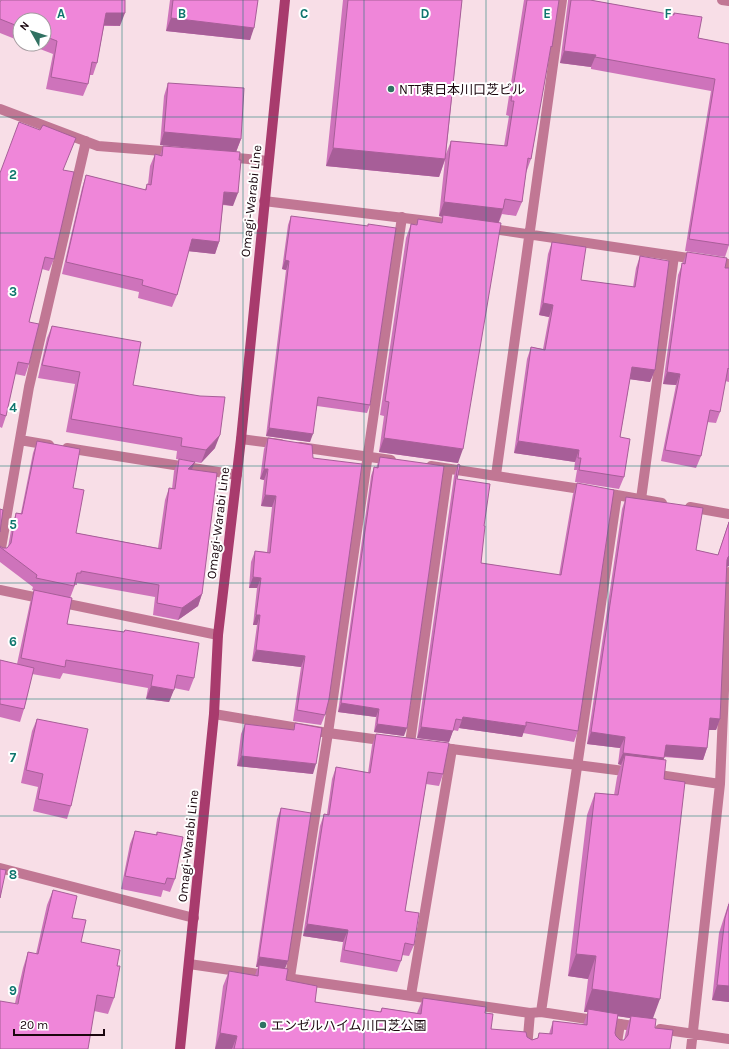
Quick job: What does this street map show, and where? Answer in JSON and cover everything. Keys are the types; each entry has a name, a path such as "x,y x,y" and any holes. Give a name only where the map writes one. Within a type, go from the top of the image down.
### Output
{"main road":[{"name":"Omagi-Warabi Line","path":"180,1049 214,714 218,636 241,439 285,0"}],"street":[{"path":"496,475 562,0"},
{"path":"722,0 729,1"},
{"path":"0,109 98,146 183,153"},
{"path":"0,554 29,387 86,141"},
{"path":"214,156 268,161"},
{"path":"264,201 462,225"},
{"path":"290,978 328,733 402,217"},
{"path":"477,227 729,264"},
{"path":"641,499 674,256"},
{"path":"241,439 404,462"},
{"path":"20,440 237,475"},
{"path":"418,464 496,475 729,514"},
{"path":"410,743 448,468"},
{"path":"541,1012 617,496"},
{"path":"691,1049 694,1034 720,784 729,572"},
{"path":"0,590 218,636"},
{"path":"214,714 328,733 577,764 720,784"},
{"path":"411,995 452,749"},
{"path":"0,868 194,918"},
{"path":"189,964 530,1013 541,1012 729,1040"},
{"path":"527,1049 530,1013"},
{"path":"616,1049 620,1024"}],"building":[{"path":"1,0 125,0 125,13 106,13 97,63 92,62 88,84 51,77 57,41 52,39 52,12 12,12 12,24 0,19"},
{"path":"173,0 258,0 254,28 171,18"},
{"name":"NTT東日本川口芝ビル","path":"348,0 462,0 445,159 333,148"},
{"path":"527,0 559,0 552,47 551,46 531,159 528,158 522,202 505,199 503,209 444,202 451,141 507,146 514,101 511,101"},
{"path":"571,0 590,0 674,15 674,13 702,17 698,38 729,44 729,245 689,239 715,79 595,57 596,55 564,51"},
{"path":"168,83 244,88 241,139 164,132"},
{"path":"19,122 40,130 43,125 76,138 63,170 74,172 54,259 45,257 29,322 39,324 29,364 18,362 6,416 0,414 0,173"},
{"path":"163,146 240,152 239,160 241,160 238,193 224,192 219,242 192,239 177,295 142,285 143,280 66,262 86,175 146,190 147,184 151,185 155,154 162,156"},
{"path":"443,215 501,223 463,449 384,438 389,402 385,401 411,224 417,225 418,219 442,223"},
{"path":"291,216 396,228 370,405 318,397 313,434 269,428 289,261 285,260"},
{"path":"552,242 586,247 581,280 635,287 640,256 669,261 655,370 632,367 620,437 630,439 624,477 579,470 581,458 578,458 579,450 518,441 531,347 545,350 553,305 543,303"},
{"path":"687,252 727,258 725,268 729,268 729,369 728,368 720,412 710,410 701,456 665,450 680,374 667,372 682,263 685,264"},
{"path":"52,326 141,342 133,385 200,396 225,397 220,435 206,450 181,446 182,438 71,419 80,372 42,365"},
{"path":"268,438 312,445 313,458 362,464 329,699 325,715 297,710 305,656 256,650 260,615 256,615 261,578 253,577 255,551 270,553 276,496 265,495 268,469 264,469"},
{"path":"37,441 80,449 73,488 84,490 76,533 161,549 169,488 175,489 179,459 195,462 188,469 217,473 202,594 182,608 157,603 159,585 81,571 81,573 77,573 74,586 36,578 37,575 0,547 7,548 11,543 16,513 22,514"},
{"path":"380,457 444,466 407,728 377,724 379,709 341,703 374,467 378,468"},
{"path":"458,464 460,465 457,479 490,484 484,526 481,563 561,575 577,483 614,490 578,731 526,722 526,726 463,717 462,720 456,719 453,731 421,727"},
{"path":"626,497 703,508 696,550 718,555 729,522 729,556 727,560 720,719 710,718 707,748 666,745 664,758 623,753 625,737 591,732"},
{"path":"0,509 3,510 0,532"},
{"path":"34,590 72,598 67,624 124,632 125,630 199,643 194,678 177,675 174,690 151,686 153,675 66,660 65,667 21,658"},
{"path":"0,660 34,668 24,709 0,704"},
{"path":"37,719 88,729 71,806 38,799 43,774 26,770"},
{"path":"295,723 322,728 316,764 241,756 245,724 294,730"},
{"path":"376,734 449,743 443,774 428,772 405,911 419,913 414,945 405,943 401,961 344,950 348,930 307,924 324,814 329,815 336,767 370,773"},
{"path":"625,755 666,760 664,779 685,782 660,999 592,989 596,956 576,954 595,793 618,795"},
{"path":"281,808 311,813 288,961 259,957"},
{"path":"135,831 157,835 157,832 183,837 175,879 167,878 165,884 125,876"},
{"path":"0,869 6,870 0,898"},
{"path":"53,890 77,896 72,918 86,920 81,942 120,950 117,966 120,966 114,998 97,995 88,1049 0,1049 0,1001 18,1004 28,952 38,954"},
{"path":"729,904 729,986 717,985 725,918"},
{"path":"259,965 288,969 286,980 317,986 315,1002 381,1012 382,1008 421,1014 423,998 486,1007 485,1013 493,1014 491,1029 526,1032 527,1037 532,1040 538,1038 539,1033 552,1034 553,1021 587,1025 588,1009 618,1014 615,1033 620,1040 624,1040 628,1035 631,1016 656,1019 655,1028 673,1030 670,1049 234,1049 237,1036 220,1033 229,971 258,976"}],"place":[{"name":"NTT東日本川口芝ビル","path":"391,89"},
{"name":"エンゼルハイム川口芝公園","path":"263,1025"}]}
